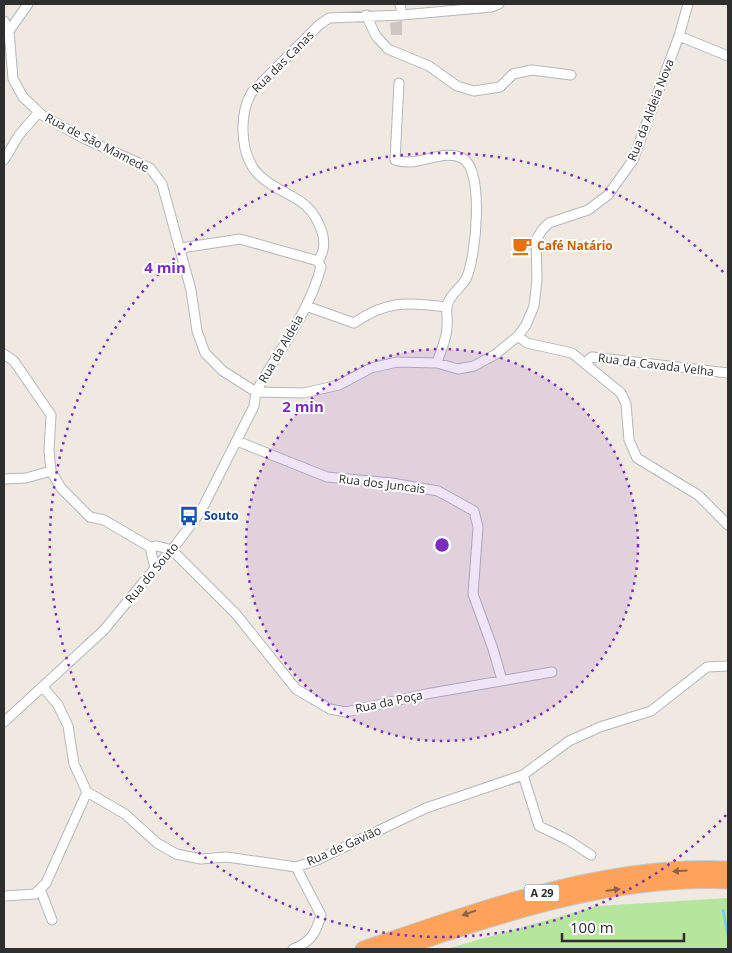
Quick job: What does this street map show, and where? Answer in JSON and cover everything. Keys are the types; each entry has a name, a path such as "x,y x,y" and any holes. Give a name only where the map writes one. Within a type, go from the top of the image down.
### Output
{"highway":[{"name":"A 29","path":"363,949 483,909 551,890 609,879 666,872 728,869"},
{"name":"A 29","path":"398,949 486,920 552,901 611,890 667,883 728,881"}],"street":[{"path":"9,31 28,4"},
{"path":"400,4 402,15"},
{"name":"Rua das Canas","path":"318,261 323,254 324,237 317,216 299,199 258,174 248,159 244,139 245,103 252,92 319,25 329,18 402,15 491,7 499,4"},
{"name":"Rua da Aldeia Nova","path":"256,392 304,393 339,385 370,368 397,362 437,363 458,368 474,366 496,354 518,336 526,325 534,306 537,280 536,240 549,223 588,210 608,195 633,160 680,36 688,4"},
{"path":"366,15 376,36 388,49 429,66 457,86 474,91 500,86 513,74 532,70 571,75"},
{"name":"Rua de São Mamede","path":"4,21 9,31 13,78 23,97 39,112 83,138 150,168 162,184 181,248 191,290 197,331 205,353 223,371 256,392"},
{"path":"680,36 728,56"},
{"path":"400,82 395,160 404,163 420,162 442,156 456,155 465,159 472,166 476,212 474,245 466,278 447,306 448,328 437,363"},
{"path":"4,160 19,136 39,112"},
{"path":"181,248 240,239 318,261"},
{"name":"Rua da Aldeia","path":"256,392 306,306 321,267 318,261"},
{"name":"Rua da Aldeia","path":"306,306 354,323 371,311 390,304 410,302 447,306"},
{"name":"Rua da Cavada Velha","path":"518,336 527,343 572,354 586,362 621,393 626,404 629,440 637,458 698,495 728,524"},
{"path":"4,354 14,361 51,415 50,471 61,488 90,517 104,520 150,547 157,546 172,550"},
{"name":"Rua da Cavada Velha","path":"586,362 592,357 728,373"},
{"name":"Rua do Souto","path":"6,717 43,687 104,630 172,550 201,511 254,406 256,392"},
{"name":"Rua dos Juncais","path":"237,442 327,477 392,483 438,491 474,510 478,527 473,594 493,648 502,680"},
{"path":"4,480 26,478 50,471"},
{"path":"150,547 155,568"},
{"name":"Rua da Poça","path":"172,550 236,614 296,689 330,709 354,710 502,680 552,672"},
{"name":"Rua de Gavião","path":"87,792 125,814 157,843 176,854 201,859 227,857 296,867 317,860 426,808 523,775 569,741 600,727 651,711 707,667 728,666"},
{"path":"4,896 35,894 46,883 87,792 74,764 68,726 58,705 43,687"},
{"path":"523,775 539,826 568,840 591,855"},
{"path":"293,949 307,943 316,932 321,915 296,867"},
{"path":"40,888 52,920"}],"green space":[{"path":"728,898 728,949 446,949 597,906"}],"building":[{"path":"402,21 402,35 391,35 390,23"}],"waterway":[{"path":"723,910 728,935"}],"place":[{"name":"Café Natário","path":"522,246"},
{"name":"Souto","path":"189,516"}]}
